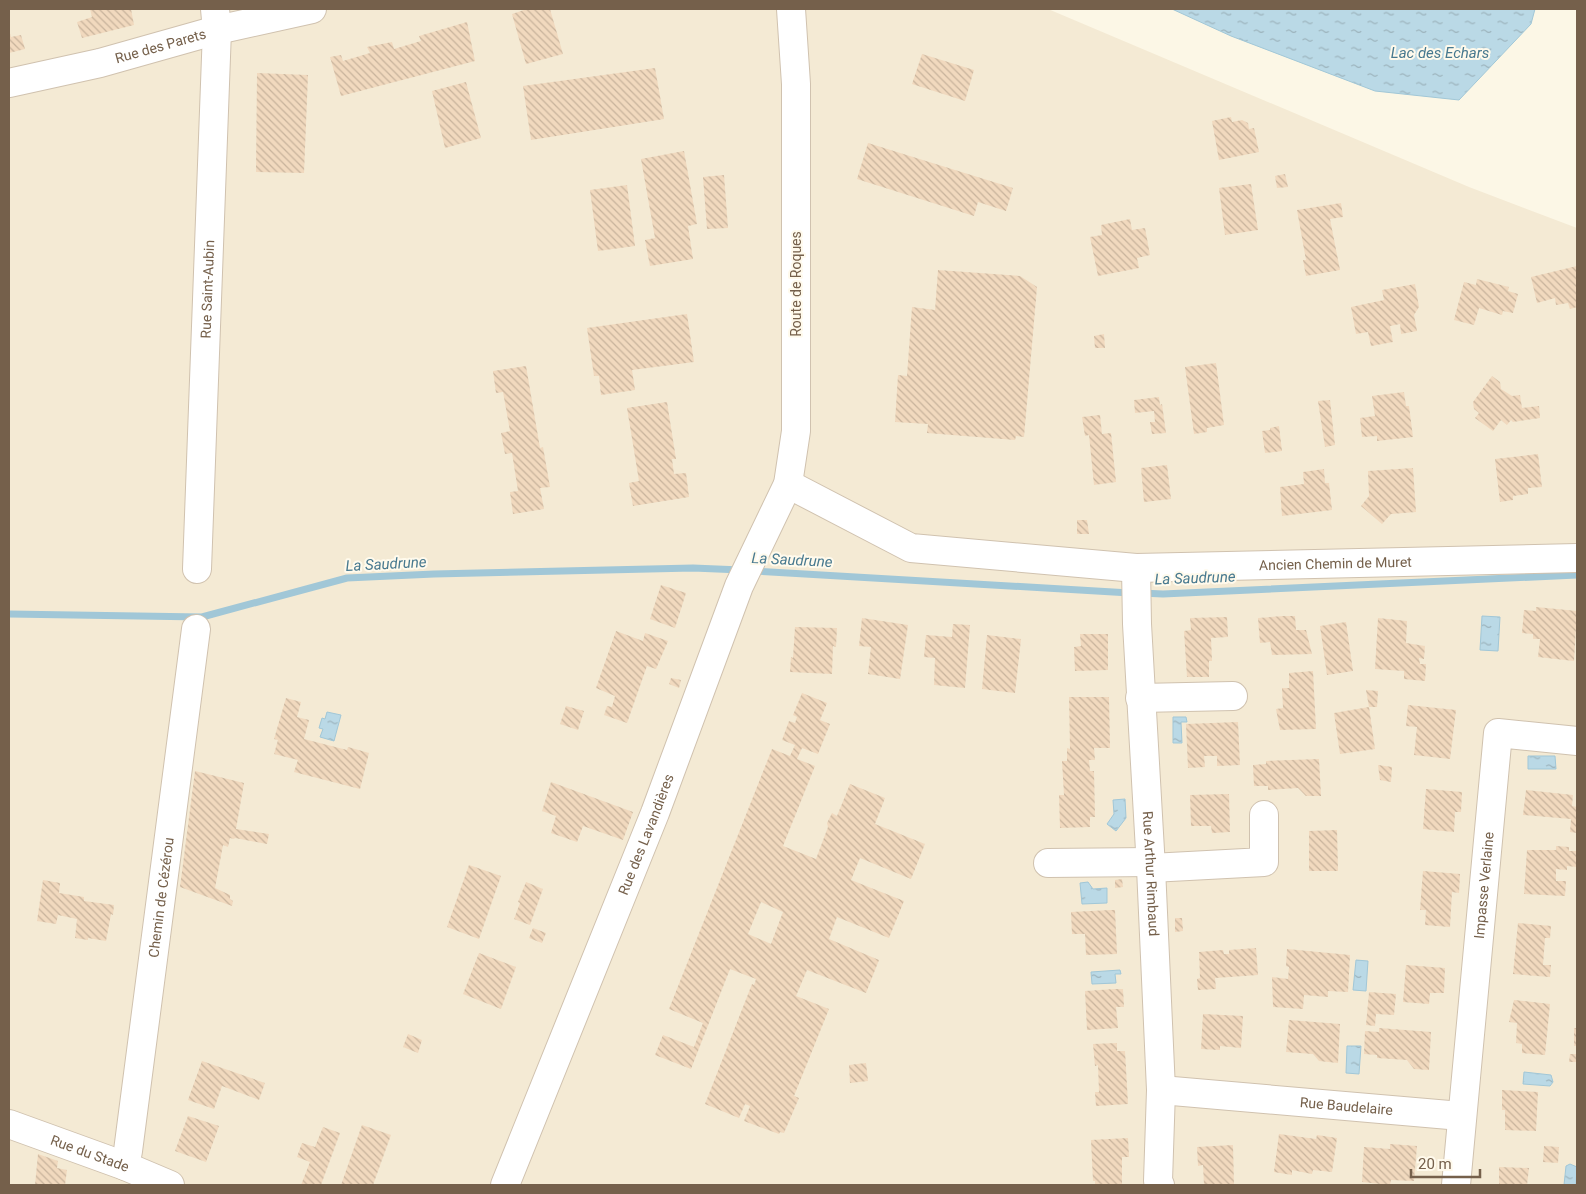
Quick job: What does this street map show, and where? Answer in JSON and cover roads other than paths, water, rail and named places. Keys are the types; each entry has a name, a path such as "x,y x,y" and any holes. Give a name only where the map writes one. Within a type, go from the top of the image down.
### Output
{"street":[{"name":"Rue des Parets","path":"9,83 100,63 216,19 312,9"},
{"name":"Route de Roques","path":"788,484 796,432 796,84 791,9"},
{"name":"Rue Saint-Aubin","path":"197,569 216,19"},
{"name":"Ancien Chemin de Muret","path":"788,484 911,548 1136,568 1577,558"},
{"name":"Rue des Lavandières","path":"505,1185 655,813 736,595 788,484"},
{"name":"Rue Arthur Rimbaud","path":"1136,568 1136,624 1151,865 1161,1090 1159,1183"},
{"name":"Chemin de Cézérou","path":"125,1166 196,629"},
{"path":"1140,698 1233,696"},
{"name":"Impasse Verlaine","path":"1461,1116 1498,733 1577,741"},
{"path":"1048,864 1151,865 1264,862 1264,815"},
{"name":"Rue Baudelaire","path":"1161,1090 1461,1116"},
{"path":"1456,1185 1461,1116"},
{"name":"Rue du Stade","path":"9,1124 125,1166 159,1183"}],"water":[{"name":"Lac des Echars","path":"1172,9 1535,9 1531,24 1459,100 1375,91 1231,36"},
{"path":"1482,616 1500,617 1498,651 1480,650"},
{"path":"327,712 341,715 334,741 320,737 323,729 319,728 322,718 325,719"},
{"path":"1173,717 1186,717 1187,722 1181,722 1182,743 1173,743"},
{"path":"1528,756 1555,756 1556,769 1528,769"},
{"path":"1125,799 1126,818 1116,831 1107,824 1114,814 1113,800"},
{"path":"1088,882 1093,889 1107,888 1107,903 1082,904 1080,883"},
{"path":"1356,960 1368,961 1366,991 1353,990"},
{"path":"1120,970 1121,974 1115,974 1116,983 1092,984 1091,972"},
{"path":"1347,1046 1361,1046 1359,1074 1346,1073"},
{"path":"1524,1072 1551,1075 1553,1082 1550,1086 1523,1084"},
{"path":"1570,1164 1577,1167 1576,1185 1564,1185 1566,1166"}],"waterway":[{"name":"La Saudrune","path":"9,614 202,617 347,578 693,568 741,570"},
{"name":"La Saudrune","path":"754,571 1130,593"},
{"name":"La Saudrune","path":"1141,593 1163,594 1577,575"}]}
